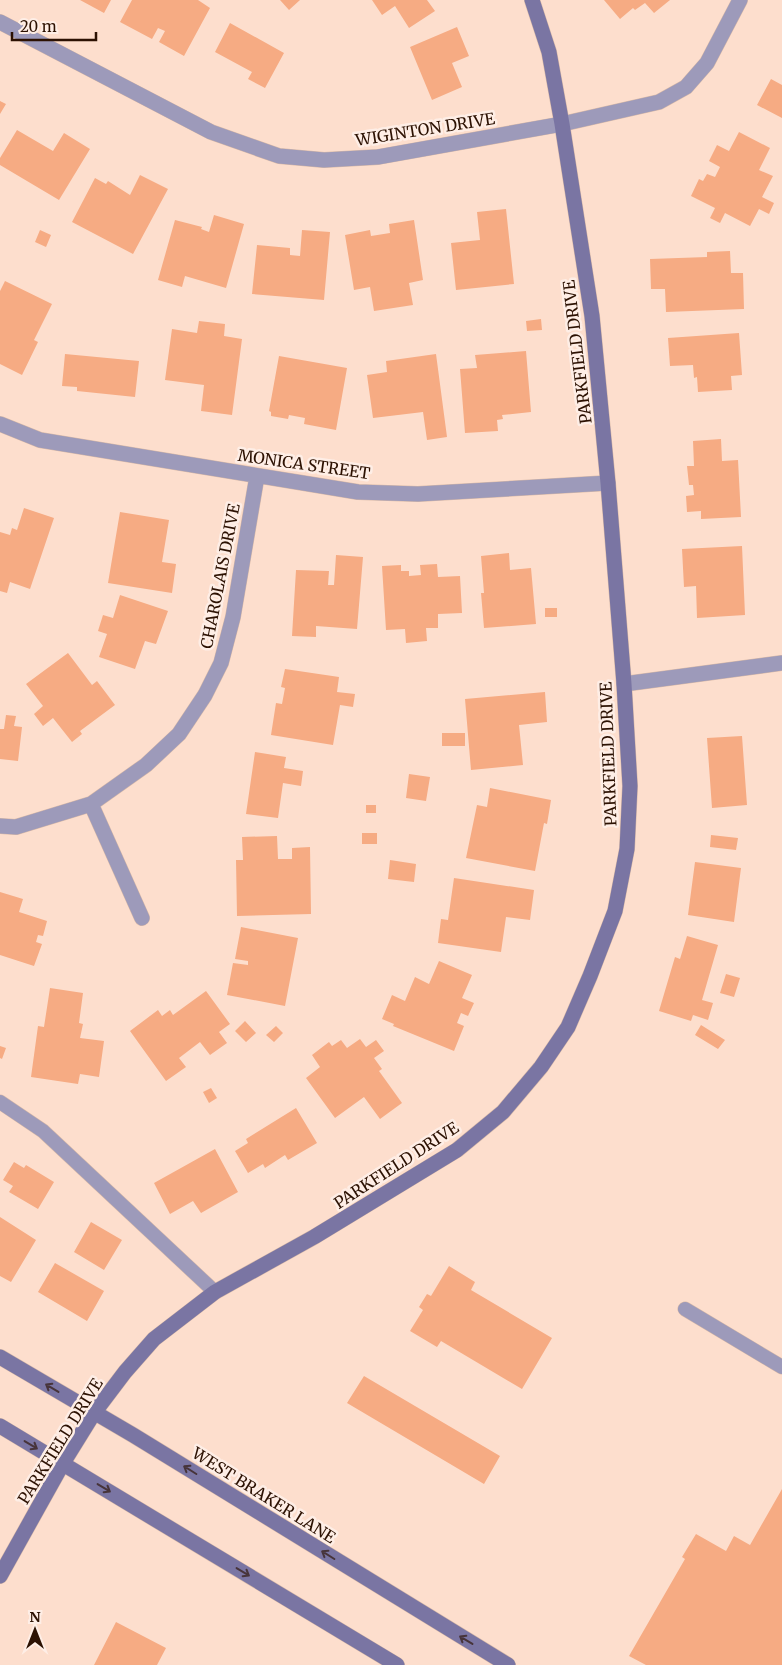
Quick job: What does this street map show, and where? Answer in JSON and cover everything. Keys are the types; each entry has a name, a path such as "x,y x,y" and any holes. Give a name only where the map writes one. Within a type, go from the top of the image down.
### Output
{"street":[{"name":"PARKFIELD DRIVE","path":"0,1576 63,1463 94,1414 125,1372 154,1339 215,1292 314,1237 457,1150 503,1112 546,1059 568,1026 590,976 617,902 627,849 630,795 624,684 608,483 592,316 562,124 548,52 532,0"},
{"name":"WIGINTON DRIVE","path":"0,22 211,132 280,156 324,160 378,157 562,124 659,102 686,88 707,63 740,0"},
{"name":"MONICA STREET","path":"0,424 40,440 358,492 418,494 608,483"},
{"name":"CHAROLAIS DRIVE","path":"0,826 16,826 91,804 146,765 179,734 205,695 221,663 233,617 257,476"},
{"path":"624,684 782,663"},
{"path":"91,804 142,918"},
{"name":"WEST BRAKER LANE","path":"0,1357 94,1414 133,1435 508,1665"},
{"path":"0,1426 397,1665"}],"lane":[{"path":"0,1102 42,1131 215,1292"},
{"path":"685,1309 782,1367"}],"building":[{"path":"80,0 111,0 104,13"},
{"path":"132,0 198,0 210,8 184,56 159,42 165,31 158,28 152,39 120,22"},
{"path":"280,0 300,0 289,10"},
{"path":"372,0 427,0 435,11 409,28 395,6 382,15"},
{"path":"604,0 670,0 654,13 645,3 635,10 633,8 620,19"},
{"path":"230,23 284,53 265,88 248,79 252,72 215,52"},
{"path":"457,27 469,56 452,63 462,87 432,100 410,47"},
{"path":"771,79 782,85 782,118 757,105"},
{"path":"0,101 6,104 0,114"},
{"path":"17,130 53,151 64,133 90,149 59,200 0,165 0,158"},
{"path":"739,132 770,148 759,170 773,176 762,197 774,203 769,214 759,209 750,226 725,213 720,223 710,218 715,208 691,196 699,179 703,181 707,174 715,177 720,167 709,161 717,145 729,151"},
{"path":"140,175 168,189 133,254 72,222 95,178 106,184 108,181 130,195"},
{"path":"506,209 514,284 456,290 451,243 480,240 477,212"},
{"path":"214,215 244,224 226,288 185,276 182,287 158,280 175,220 202,227 201,229 209,232"},
{"path":"414,220 423,280 409,283 413,305 374,311 370,287 354,290 345,235 370,230 371,236 390,233 389,224"},
{"path":"40,230 51,235 46,247 35,242"},
{"path":"302,230 330,232 324,300 252,294 257,245 290,248 290,255 300,256"},
{"path":"730,251 731,273 743,273 744,309 666,312 665,289 651,289 650,259 707,257 707,252"},
{"path":"5,281 52,304 34,340 38,342 22,375 0,364 0,291"},
{"path":"541,319 542,330 527,331 526,321"},
{"path":"199,321 225,324 224,336 242,339 232,415 201,411 204,385 165,380 172,329 197,333"},
{"path":"739,333 742,375 731,376 732,390 698,392 697,377 694,378 693,365 670,366 668,338"},
{"path":"526,351 531,412 502,415 503,419 497,420 498,431 465,433 460,369 477,368 475,355"},
{"path":"65,354 139,361 135,397 77,391 77,387 62,386"},
{"path":"436,354 447,437 427,440 423,412 373,418 367,375 387,372 386,361"},
{"path":"279,356 347,368 336,430 304,424 305,418 289,415 288,419 271,416 269,411"},
{"path":"721,439 722,461 738,460 741,517 701,519 701,511 687,512 686,496 694,495 693,485 689,485 687,466 694,466 693,441"},
{"path":"24,508 54,518 30,589 10,582 7,593 0,591 0,532 10,535 12,528 17,530"},
{"path":"120,512 169,520 162,562 176,564 172,593 108,583"},
{"path":"742,546 745,615 697,618 696,586 684,587 682,549"},
{"path":"509,553 510,570 531,568 536,624 484,628 481,593 484,593 481,556"},
{"path":"336,555 363,557 357,629 316,626 316,637 292,636 296,570 329,571 328,585 334,585"},
{"path":"437,564 438,577 460,576 462,613 438,614 438,628 426,628 427,641 406,643 405,629 386,630 382,566 401,565 401,571 409,571 409,576 421,575 420,565"},
{"path":"120,595 168,611 156,644 145,641 135,669 99,657 107,634 98,631 103,615 113,618"},
{"path":"545,608 557,608 557,617 545,617"},
{"path":"68,653 92,685 97,681 115,705 80,731 82,734 72,742 53,718 43,726 34,714 43,706 26,684"},
{"path":"285,669 339,677 337,692 355,694 353,707 340,705 333,745 271,735 276,703 282,704 285,688 281,687"},
{"path":"545,692 547,722 519,725 523,765 471,770 465,699"},
{"path":"6,715 16,716 14,726 22,727 18,761 0,759 0,729 4,729"},
{"path":"442,733 465,733 465,746 442,746"},
{"path":"742,736 747,805 712,808 707,738"},
{"path":"255,752 286,757 284,768 303,771 301,786 283,783 278,818 246,814"},
{"path":"409,774 430,777 426,801 406,798"},
{"path":"490,788 551,800 547,824 544,823 535,871 466,858 477,805 487,807"},
{"path":"366,805 376,805 376,813 366,813"},
{"path":"362,833 377,833 377,844 362,844"},
{"path":"711,835 738,838 736,850 710,847"},
{"path":"277,836 278,859 292,859 292,848 310,847 311,914 237,916 236,860 243,860 242,837"},
{"path":"390,860 416,864 414,882 388,879"},
{"path":"695,862 741,868 734,922 688,915"},
{"path":"454,878 534,890 530,920 506,917 501,952 438,943 441,919 448,920"},
{"path":"0,892 23,899 19,912 47,921 43,936 38,935 36,942 42,944 34,966 0,955"},
{"path":"241,927 298,938 285,1006 227,995 233,963 248,965 248,961 235,959"},
{"path":"687,936 718,945 702,1000 713,1003 708,1020 693,1015 691,1021 659,1011 675,957 680,959"},
{"path":"439,961 472,975 462,998 474,1003 468,1016 461,1013 457,1023 464,1026 454,1051 393,1026 394,1024 382,1019 392,995 405,1001 415,977 429,984"},
{"path":"726,974 740,978 734,997 720,993"},
{"path":"50,988 83,993 79,1023 83,1024 80,1038 104,1041 99,1077 80,1074 78,1084 31,1077 38,1026 44,1027"},
{"path":"206,991 230,1024 219,1032 227,1043 210,1055 200,1042 179,1058 186,1067 166,1081 130,1031 158,1010 162,1016 170,1010 173,1015"},
{"path":"245,1021 256,1033 246,1042 235,1031"},
{"path":"701,1025 725,1040 718,1049 695,1035"},
{"path":"276,1026 283,1033 274,1042 266,1035"},
{"path":"360,1039 366,1047 376,1040 384,1051 374,1058 382,1069 379,1071 402,1103 380,1119 364,1097 335,1118 306,1078 320,1067 312,1055 329,1042 332,1046 341,1040 347,1048"},
{"path":"0,1046 6,1048 2,1059 0,1058"},
{"path":"211,1088 217,1098 209,1103 203,1092"},
{"path":"296,1108 317,1143 288,1160 285,1155 265,1168 263,1164 248,1173 235,1151 248,1143 246,1139"},
{"path":"215,1149 238,1192 201,1213 193,1201 170,1214 154,1183"},
{"path":"14,1162 24,1168 26,1165 54,1182 38,1209 9,1192 13,1186 3,1180"},
{"path":"0,1217 36,1240 11,1282 0,1276"},
{"path":"91,1222 122,1240 104,1270 74,1252"},
{"path":"55,1263 104,1291 87,1321 38,1292"},
{"path":"449,1266 475,1282 471,1290 552,1338 522,1389 441,1341 437,1347 410,1331 423,1310 419,1307 427,1294 431,1296"},
{"path":"364,1376 500,1456 484,1484 347,1403"},
{"path":"782,1489 782,1665 646,1665 629,1656 685,1559 682,1557 696,1534 726,1551 734,1536 750,1545"},
{"path":"116,1622 166,1648 157,1665 94,1665"}]}
